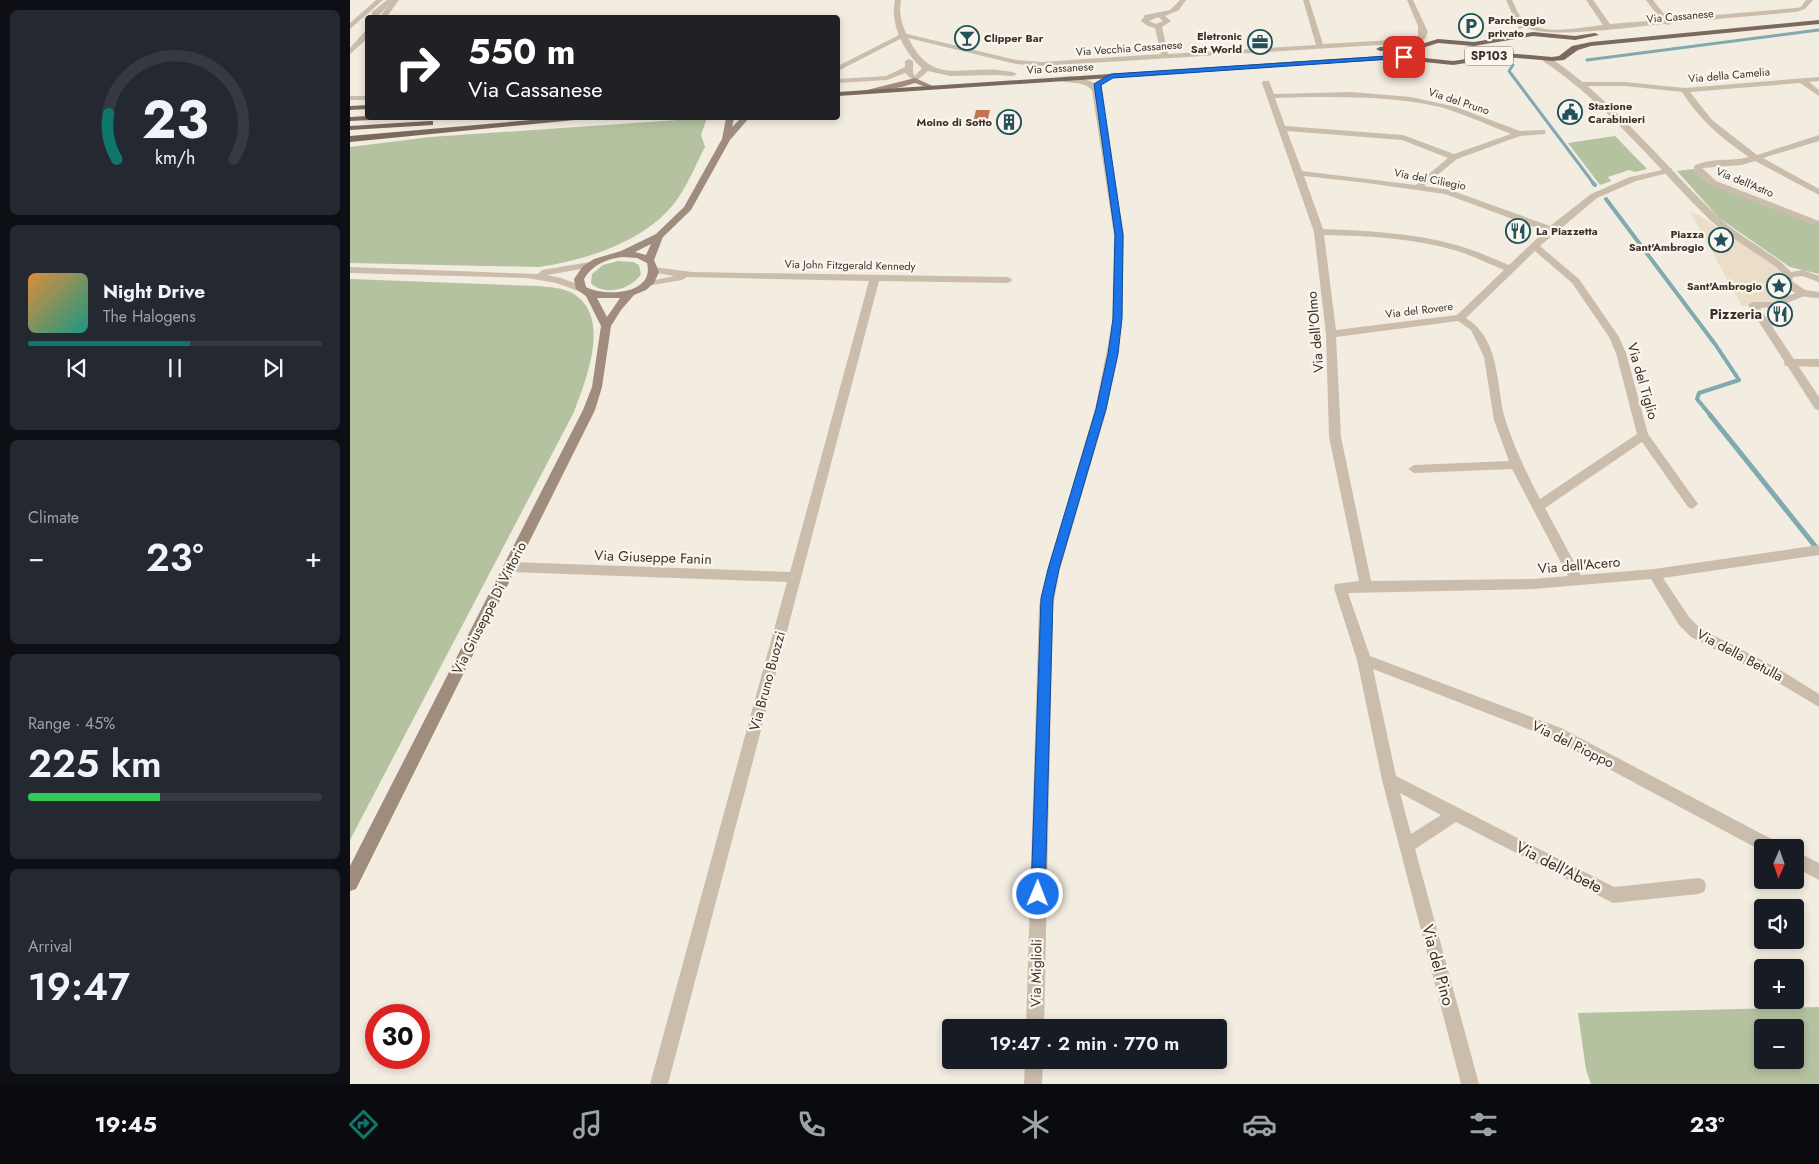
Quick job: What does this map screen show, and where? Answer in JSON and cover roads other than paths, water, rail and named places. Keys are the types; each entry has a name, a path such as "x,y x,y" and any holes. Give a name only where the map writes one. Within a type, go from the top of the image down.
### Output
{"main road":[{"name":"Via Cassanese","path":"840,83 1013,74 1426,44 1444,41 1474,44 1540,34 1578,38 1819,14"},
{"name":"Via Cassanese","path":"840,94 1383,58 1411,57 1453,63 1512,54 1546,59 1561,58 1570,51 1597,43 1819,22"},
{"path":"1540,34 1562,41 1568,45 1570,51"},
{"path":"1426,44 1422,51 1432,60"},
{"path":"863,92 902,86 915,80 931,87"},
{"path":"350,108 365,107"},
{"path":"350,119 365,118"},
{"path":"350,128 471,120"},
{"path":"350,139 554,120"},
{"path":"726,139 730,120"},
{"path":"606,326 591,296 581,289 579,279 590,265 602,259 622,254 659,236 693,201 726,139 743,120"},
{"path":"649,260 659,236"},
{"path":"622,254 639,255 649,260 654,270"},
{"name":"Via Giuseppe Di Vittorio","path":"591,296 606,298 630,293 644,285 653,276 654,270"},
{"name":"Via Giuseppe Di Vittorio","path":"350,883 511,567 592,402 597,387 606,326 617,308 630,293"}],"street":[{"path":"350,27 380,0"},
{"path":"374,15 391,0"},
{"path":"384,15 396,0"},
{"path":"898,0 896,12 903,35 909,49 926,69 949,74 995,72 1013,74"},
{"path":"1161,16 1166,18 1167,22 1158,26 1148,24 1145,20 1151,16 1161,16 1175,10 1183,0"},
{"path":"1306,0 1320,46"},
{"path":"1410,0 1427,38 1426,44"},
{"path":"1509,0 1524,28 1540,34"},
{"path":"1589,0 1609,27"},
{"path":"1649,0 1668,23"},
{"path":"1519,19 1528,28 1543,31 1609,27 1796,10 1803,8 1810,0"},
{"path":"350,36 365,24"},
{"path":"1158,26 1165,57"},
{"name":"Via Vecchia Cassanese","path":"903,35 1030,64 1416,40 1422,37 1421,26"},
{"path":"840,68 903,35"},
{"path":"350,52 365,36"},
{"path":"909,49 918,44 944,44"},
{"path":"909,49 908,69 910,76 915,80 926,69"},
{"path":"1561,58 1573,77"},
{"path":"1546,59 1573,77 1625,124 1710,216 1793,274 1817,277"},
{"path":"840,83 892,77 908,69"},
{"path":"1096,90 1098,83 1111,76"},
{"path":"1061,79 1084,82 1093,85 1096,90"},
{"name":"Via della Camelia","path":"1581,84 1625,84 1685,90 1819,79"},
{"path":"1801,80 1819,94"},
{"name":"Via dell'Olmo","path":"1266,83 1280,128 1319,232 1331,334 1335,437 1366,586"},
{"name":"Via Miglioli","path":"1035,1019 1046,606 1054,569 1101,409 1113,354 1117,318 1119,235 1096,90"},
{"path":"1685,90 1693,106 1708,121 1758,158 1819,192"},
{"name":"Via del Pruno","path":"1270,96 1342,95 1422,101 1444,106 1518,134"},
{"path":"350,98 365,98"},
{"path":"1280,128 1403,138 1454,157"},
{"path":"1419,186 1454,157 1518,134 1542,132"},
{"path":"1758,158 1819,138"},
{"name":"Via dell'Astro","path":"1758,158 1730,164 1702,165 1697,168 1713,183 1819,224"},
{"name":"Via del Rovere","path":"1331,334 1460,318 1551,230 1594,196 1612,186 1669,170"},
{"name":"Via del Ciliegio","path":"1298,173 1419,186 1464,196 1551,230"},
{"path":"1319,232 1370,234 1432,242 1467,251 1510,269"},
{"name":"Via del Tiglio","path":"1535,246 1576,281 1614,337 1621,353 1643,435 1692,504"},
{"path":"527,275 590,265"},
{"path":"350,270 527,275 558,280 581,289"},
{"name":"Via John Fitzgerald Kennedy","path":"654,270 692,275 1008,280"},
{"path":"1793,274 1787,281 1793,292"},
{"name":"Via John Fitzgerald Kennedy","path":"644,285 692,275"},
{"name":"Via Bruno Buozzi","path":"659,1084 875,278"},
{"path":"1819,295 1793,292 1773,305 1753,305 1789,363 1819,406"},
{"path":"1460,318 1475,328 1489,358 1500,420 1516,465 1577,580"},
{"path":"1789,363 1819,364"},
{"name":"Via del Tiglio","path":"1537,507 1643,435"},
{"path":"1414,469 1516,465"},
{"name":"Via dell'Acero","path":"1364,660 1340,588 1533,584 1654,574 1814,551"},
{"name":"Via Giuseppe Fanin","path":"511,567 795,577"},
{"name":"Via della Betulla","path":"1654,574 1686,624 1696,633 1774,673 1819,701"},
{"path":"1364,660 1389,780 1406,846 1456,814"},
{"name":"Via del Pioppo","path":"1364,660 1556,733 1756,839"},
{"name":"Via dell'Abete","path":"1389,780 1613,895 1698,886"},
{"name":"Via del Pino","path":"1406,846 1470,1084"},
{"path":"1804,864 1819,872"},
{"path":"1033,1084 1034,1069"}],"waterway":[{"path":"1587,60 1819,30"},
{"path":"1513,65 1509,71 1594,184"},
{"path":"1606,199 1715,344 1739,380 1699,393 1697,399 1711,416"},
{"path":"1710,415 1819,551"}],"place":[{"name":"Parcheggio privato","path":"1471,26"},
{"name":"Clipper Bar","path":"967,38"},
{"name":"Eletronic Sat World","path":"1260,42"},
{"name":"Stazione Carabinieri","path":"1570,112"},
{"name":"Moino di Sotto","path":"1009,122"},
{"name":"La Piazzetta","path":"1518,231"},
{"name":"Piazza Sant'Ambrogio","path":"1721,240"},
{"name":"Sant'Ambrogio","path":"1779,286"},
{"name":"Pizzeria","path":"1780,314"}]}
